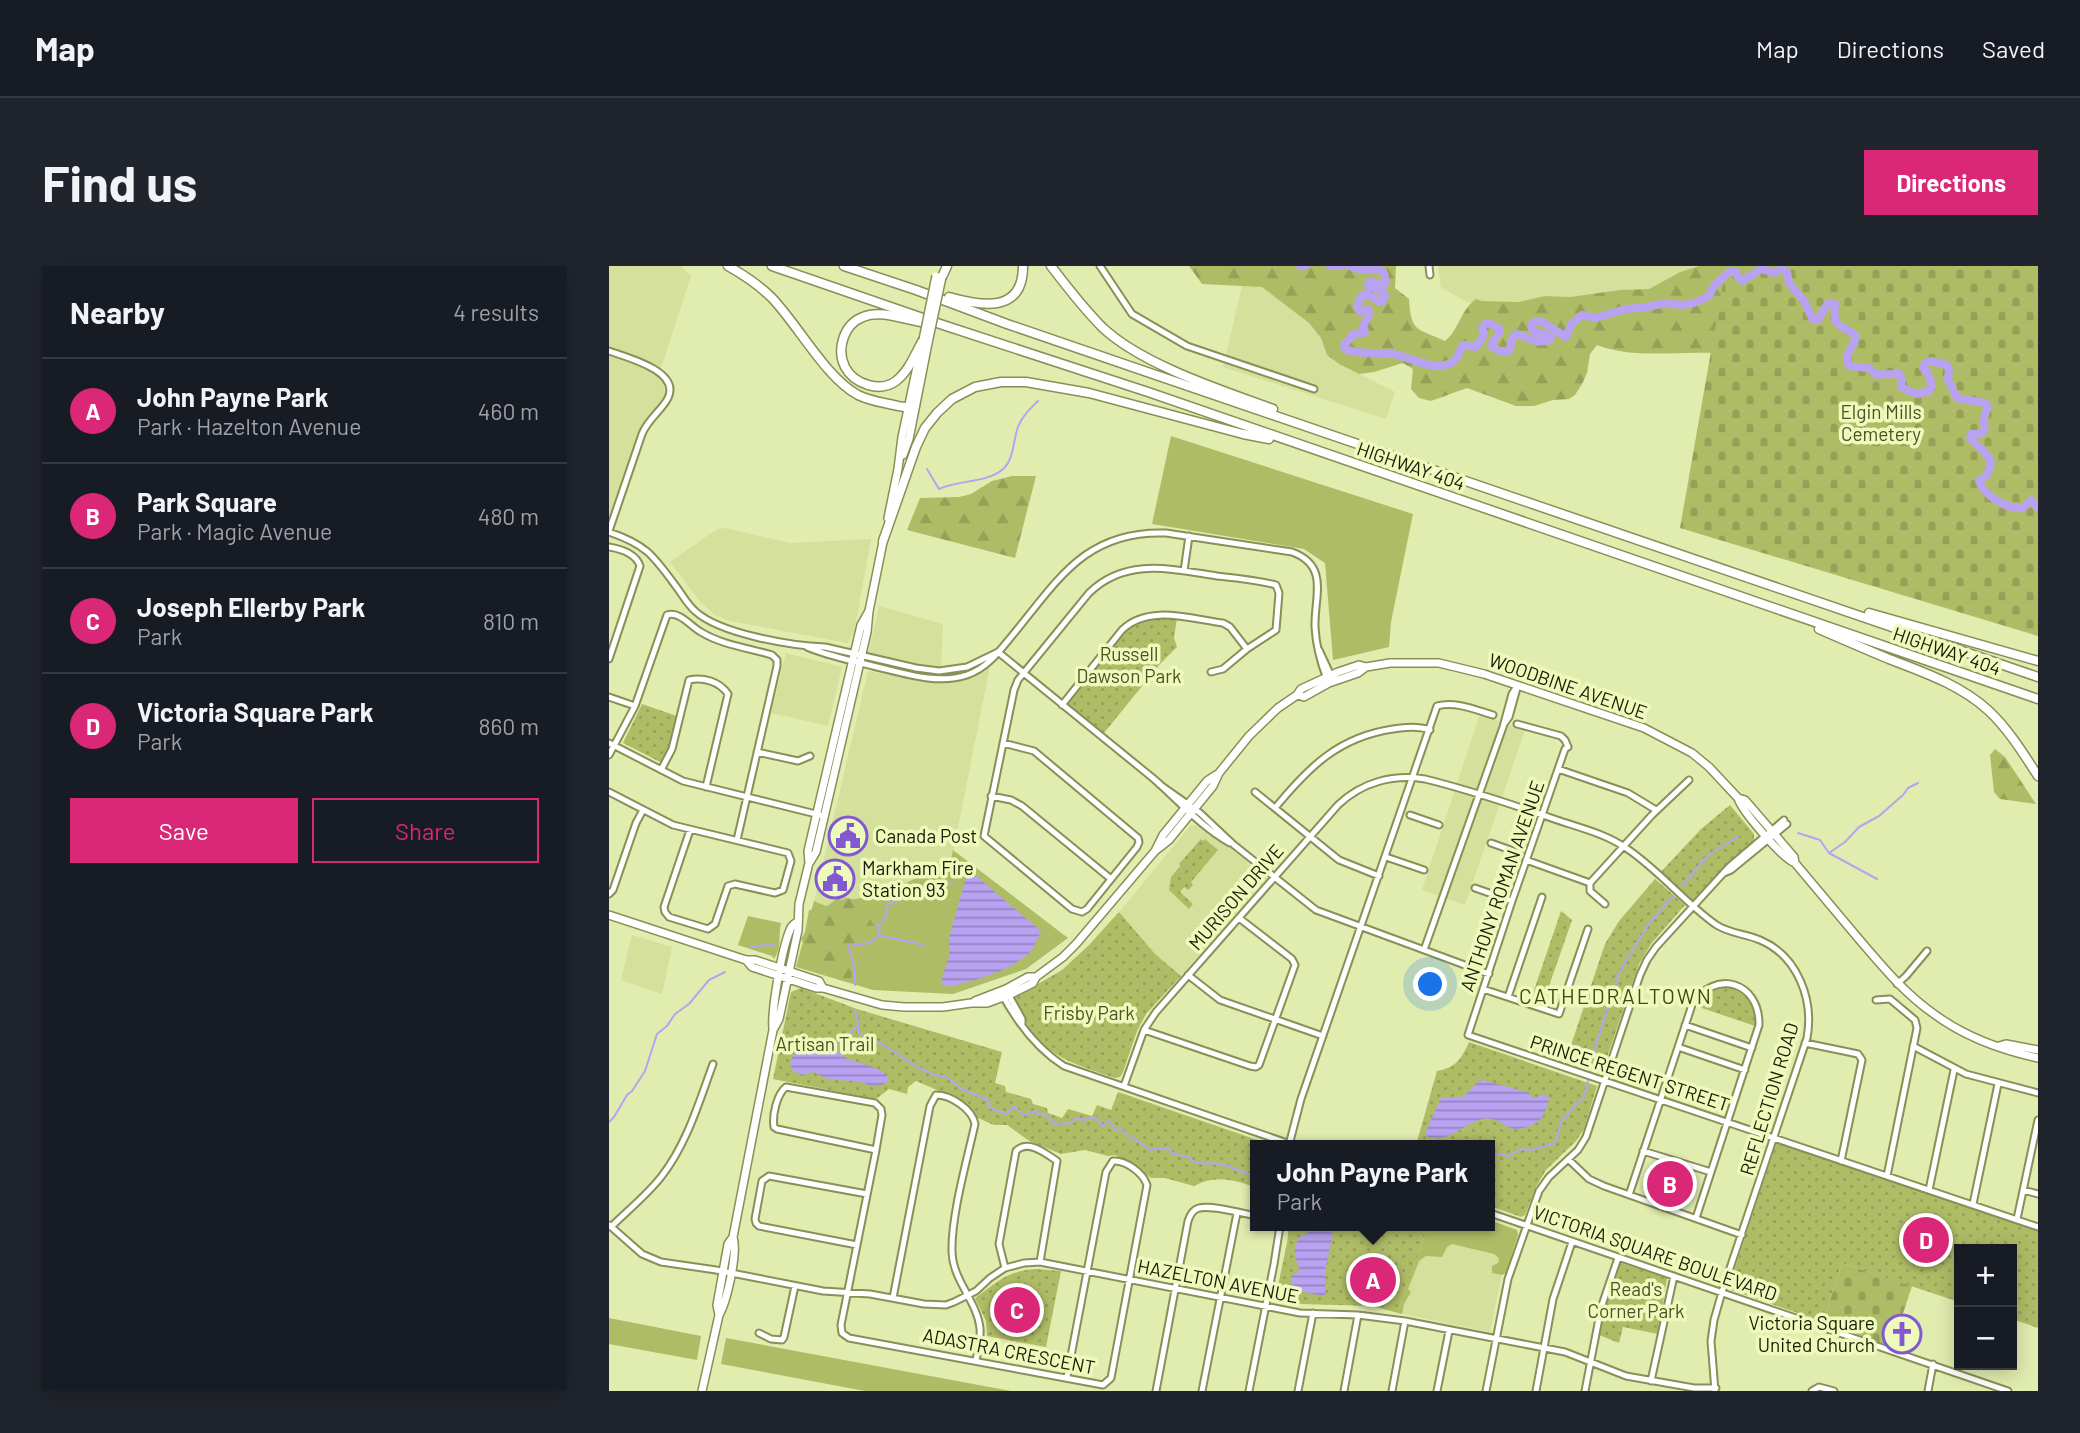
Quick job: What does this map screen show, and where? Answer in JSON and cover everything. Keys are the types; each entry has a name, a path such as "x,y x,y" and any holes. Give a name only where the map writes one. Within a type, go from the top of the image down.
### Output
{"highway":[{"path":"728,266 772,298 824,363 849,389 876,401 912,407"},
{"name":"HIGHWAY 404","path":"772,266 2038,699"},
{"name":"HIGHWAY 404","path":"845,266 2038,677"},
{"path":"939,277 946,266"},
{"path":"916,290 980,304 997,304 1017,290 1023,266"},
{"path":"1051,266 1103,327 1124,344 1150,359 1206,384 1373,449"},
{"path":"925,342 896,381 888,385 870,386 861,382 845,367 841,356 846,331 853,322 862,317 880,314 943,325"},
{"path":"883,541 925,428 952,399 975,387 1001,382 1026,382 1064,388 1243,434 1298,444"},
{"path":"1827,603 1836,603 2038,661"},
{"path":"1781,612 1958,688 1987,709 1999,722 2038,776"}],"main road":[{"path":"702,1391 719,1315 717,1305 727,1272 728,1244 733,1237 773,1030 779,1019 790,928 797,922 809,863 816,852 820,815 857,658 861,625 869,611 939,277 938,266"},
{"name":"WOODBINE AVENUE","path":"609,915 746,960 755,960 816,988 873,1003 904,1007 987,1003 1033,983 1036,977 1063,957 1155,851 1169,840 1207,781 1219,773 1262,722 1297,695 1304,696 1330,679 1358,673 1366,667 1390,663 1439,663 1484,674 1644,728 1692,753 1738,798 1740,806 1770,835 1788,861 1795,863 1897,984 1956,1029 2004,1050 2038,1058"},
{"name":"WOODBINE AVENUE","path":"1999,1046 2006,1044 2038,1050"}],"street":[{"path":"1100,266 1132,314 1187,346 1314,389"},
{"path":"1429,266 1430,275"},
{"path":"609,352 651,368 663,376 670,389 668,399 650,419 642,434 609,532 632,540 652,555 688,604 704,618 730,630 807,647 825,647 925,677 949,679 978,670 993,660 1063,573 1090,551 1115,540 1140,534 1166,533 1292,552 1306,560 1315,571 1318,583 1315,626 1319,650 1330,679"},
{"path":"1184,571 1189,536"},
{"path":"609,547 633,556 640,566 609,659"},
{"path":"1003,743 1034,751 1137,835 1139,845 1082,912 1072,909 986,839 984,832 991,796 1016,684 1089,593 1107,578 1119,573 1139,568 1166,568 1273,584 1278,587 1276,630 1223,669 1211,672"},
{"path":"609,755 612,744 635,706 669,614 674,613 711,638 769,654 777,660 737,840"},
{"path":"1062,705 1122,630 1141,618 1169,615 1223,623 1230,627 1247,649"},
{"path":"998,652 1190,809 1219,836 1316,910 1489,974"},
{"path":"661,770 672,749 689,680 699,678 722,685 728,694 706,787"},
{"path":"1425,950 1503,727 1504,715 1518,685"},
{"path":"609,697 635,706"},
{"path":"1291,1140 1298,1108 1437,706 1449,704 1467,707 1493,716"},
{"name":"ANTHONY ROMAN AVENUE","path":"1468,1035 1567,747 1561,736 1517,724"},
{"path":"1275,808 1311,767 1343,745 1381,731 1412,727 1430,730"},
{"path":"612,744 683,781 820,815"},
{"path":"757,752 798,761 810,756"},
{"path":"1558,769 1628,793 1656,810"},
{"name":"REFLECTION ROAD","path":"1414,777 1432,780 1542,814 1623,846 1717,926 1764,942 1778,951 1791,964 1801,981 1808,1000 1810,1023 1714,1320 1711,1341 1716,1390"},
{"name":"MURISON DRIVE","path":"1124,1086 1144,1030 1156,1012 1338,805 1368,785 1388,779 1414,777"},
{"path":"1605,904 1590,891 1590,883 1656,810 1689,780"},
{"path":"609,792 673,825 785,852 791,858 785,887 781,892 775,893 738,884 731,885 726,889 715,924 711,928 704,929 669,917 664,909 690,830"},
{"path":"1255,792 1346,864 1379,876"},
{"path":"991,796 1011,800 1022,806 1111,879"},
{"path":"609,894 613,890 631,835 643,810"},
{"path":"1410,815 1440,825"},
{"path":"1486,1391 1508,1279 1527,1226 1542,1187 1578,1150 1586,1137 1643,968 1656,947 1721,875 1785,822"},
{"path":"1491,843 1519,853"},
{"path":"1386,857 1424,870"},
{"path":"1526,860 1590,883"},
{"path":"1475,888 1512,901"},
{"path":"1509,997 1542,897"},
{"path":"1144,1030 1257,1067 1276,1020 1294,962 1239,918"},
{"path":"1483,989 1559,1014 1588,929"},
{"path":"1897,984 1927,951"},
{"path":"1188,975 1220,999 1323,1036"},
{"path":"1629,1195 1692,1005 1706,989 1717,984 1735,985 1744,989 1756,1004 1759,1025 1696,1218"},
{"path":"1005,993 1016,1021 1022,1024 1043,1051 1064,1066 1276,1140"},
{"path":"1876,1000 1890,999 1915,1020 1917,1028 1887,1176"},
{"path":"1685,1025 1752,1048"},
{"name":"PRINCE REGENT STREET","path":"1468,1035 2038,1225"},
{"path":"1805,1043 1858,1054 1863,1060 1841,1161"},
{"path":"1913,1046 1954,1070 2038,1093"},
{"path":"1678,1047 1745,1070"},
{"path":"610,1226 660,1179 674,1159 713,1064"},
{"path":"1929,1190 1954,1070"},
{"path":"1973,1205 1998,1084"},
{"path":"847,1293 876,1150 881,1108 875,1103 786,1087 781,1092 773,1122 777,1129 876,1150"},
{"path":"893,1298 930,1106 933,1098 947,1096 970,1113 975,1124 956,1216 952,1252 956,1274 980,1328 977,1360"},
{"path":"2019,1219 2038,1120"},
{"path":"1005,1268 999,1244 1001,1228 1016,1151 1027,1145 1057,1161 1040,1262"},
{"path":"1643,1151 1711,1172"},
{"path":"1568,1159 1590,1179 1604,1186 1742,1234"},
{"path":"1067,1377 1107,1172 1112,1161 1118,1160 1143,1176 1147,1185 1130,1280"},
{"path":"857,1245 759,1226 755,1219 762,1181 769,1176 867,1194"},
{"path":"2023,1190 2038,1194"},
{"path":"1156,1391 1188,1221 1199,1208 1250,1215"},
{"path":"1202,1391 1237,1213"},
{"name":"VICTORIA SQUARE BOULEVARD","path":"1495,1215 2008,1391"},
{"name":"HAZELTON AVENUE","path":"610,1226 642,1254 661,1262 831,1293 893,1298 935,1305 954,1302 977,1291 1005,1268 1024,1262 1040,1262 1300,1313 1358,1315 1405,1321 1565,1352 1623,1375 1716,1390"},
{"path":"1249,1391 1279,1231"},
{"path":"1536,1391 1553,1299 1572,1242"},
{"path":"1585,1391 1601,1308 1618,1258"},
{"path":"1651,1381 1674,1276"},
{"name":"ADASTRA CRESCENT","path":"847,1293 841,1325 845,1336 1103,1385 1109,1381 1130,1280"},
{"path":"759,1333 771,1339 782,1340 795,1286"},
{"path":"1298,1391 1313,1312"},
{"path":"1344,1391 1358,1315"},
{"path":"1392,1391 1405,1321"},
{"path":"1437,1391 1449,1331"},
{"path":"1928,1391 1934,1364"},
{"path":"1812,1391 1819,1387 1834,1391"}],"shaded area":[{"path":"609,266 681,266 691,276 662,365 656,375 664,385 665,395 638,431 609,517"},
{"path":"1438,266 1699,266 1680,272 1649,289 1570,297 1545,296 1518,302 1476,299 1470,303 1441,288"},
{"path":"1242,286 1262,287 1309,323 1321,338 1327,355 1339,364 1395,392 1386,419 1223,367"},
{"path":"725,528 790,543 871,539 854,632 848,643 730,621 715,615 701,603 670,562 717,529"},
{"path":"879,606 943,624 941,668 868,654"},
{"path":"786,653 842,667 828,726 771,713"},
{"path":"990,666 951,863 935,865 932,871 886,892 826,906 814,901 868,671 934,683 958,681"},
{"path":"1480,714 1525,730 1465,905 1422,890"},
{"path":"1191,825 1199,826 1267,878 1181,976 1155,954 1119,912"},
{"path":"967,873 975,875 1041,931 1031,951 1023,958 992,974 948,987 941,982 949,956 949,938"},
{"path":"632,935 672,947 662,994 621,980"},
{"path":"820,1039 830,1043 843,1056 880,1070 889,1080 875,1086 857,1081 829,1079 815,1072 802,1075 793,1071 790,1064 793,1055 811,1049"},
{"path":"1483,1080 1530,1093 1531,1099 1545,1094 1550,1097 1543,1116 1538,1122 1524,1128 1510,1128 1496,1120 1483,1119 1442,1138 1428,1137 1425,1133 1441,1098 1462,1097 1477,1082"},
{"path":"1426,1231 1503,1234 1503,1269 1490,1332 1398,1313"},
{"path":"1307,1233 1333,1233 1325,1272 1325,1295 1322,1296 1291,1289 1291,1276 1298,1272 1299,1268 1295,1246"}],"green space":[{"path":"1189,266 1396,266 1395,288 1409,299 1414,324 1422,331 1445,341 1476,299 1518,302 1545,296 1570,297 1649,289 1680,272 1699,266 1737,266 1713,353 1625,352 1597,345 1590,354 1587,373 1575,395 1569,399 1553,400 1534,406 1516,406 1467,388 1431,401 1419,398 1411,389 1413,369 1403,363 1359,374 1327,355 1321,338 1309,323 1262,287 1202,284"},
{"name":"Elgin Mills Cemetery","path":"1726,266 2038,266 2038,636 1680,528"},
{"path":"1171,436 1413,514 1391,622 1389,647 1333,660 1325,563 1304,549 1152,524"},
{"path":"1012,476 1036,476 1015,558 907,530 920,498 959,497 971,494 992,481"},
{"name":"Russell Dawson Park","path":"1151,618 1177,618 1174,638 1177,647 1104,733 1067,703 1126,630 1136,622"},
{"path":"642,704 677,716 670,747 662,763 623,743"},
{"path":"1995,749 2005,757 2036,804 2000,799 1994,792 1990,755"},
{"path":"1730,805 1754,834 1754,840 1692,906 1658,875 1701,829"},
{"path":"1201,839 1205,839 1218,850 1191,882 1193,885 1188,890 1184,887 1180,892 1193,904 1189,909 1169,890 1171,877"},
{"path":"953,850 1068,938 1026,969 953,994 873,990 796,967 814,901 826,906 886,892 932,871 935,865 950,863"},
{"path":"1655,879 1685,905 1651,944 1639,964 1602,1072 1566,1060 1605,944 1619,921"},
{"path":"838,898 871,903 849,931 854,935 860,936 871,918 883,916 885,924 875,940 850,952 852,976 849,981 816,966 801,939 809,910 822,910"},
{"path":"1561,911 1572,920 1542,1006 1530,1002"},
{"name":"Frisby Park","path":"1119,912 1155,954 1181,976 1146,1014 1123,1072 1120,1077 1115,1078 1067,1060 1046,1047 1029,1028 1014,998 1062,970"},
{"path":"748,916 781,923 779,946 774,959 738,945"},
{"path":"1722,987 1737,990 1747,999 1751,1004 1755,1026 1696,1006 1706,993"},
{"name":"Artisan Trail","path":"801,988 857,1009 1002,1052 995,1083 1005,1086 1006,1092 1031,1099 1033,1104 1047,1108 1048,1113 1062,1118 1068,1109 1092,1116 1097,1105 1111,1110 1118,1092 1257,1140 1250,1140 1250,1186 1217,1179 1194,1186 1165,1178 1151,1178 1115,1155 1108,1156 1085,1150 1061,1154 1031,1142 1007,1125 994,1125 978,1118 944,1093 916,1081 908,1087 907,1094 889,1089 876,1099 773,1079 791,992"},
{"path":"1469,1042 1597,1086 1584,1129 1576,1141 1546,1170 1525,1215 1521,1217 1495,1208 1495,1140 1417,1140 1437,1071 1449,1067 1464,1053"},
{"path":"1777,1141 2038,1231 2038,1328 2017,1321 2017,1244 1954,1244 1954,1300 1842,1263 1823,1322 1728,1289"},
{"path":"1659,1159 1694,1170 1681,1209 1645,1197"},
{"path":"1495,1222 1517,1230 1518,1235 1506,1273 1502,1275 1492,1273 1492,1266 1498,1263 1499,1258 1494,1254 1452,1244 1447,1247 1442,1257 1426,1256 1419,1261 1408,1289 1411,1292 1402,1314 1398,1313 1426,1231 1495,1231"},
{"path":"1288,1231 1426,1231 1398,1313 1372,1306 1300,1304 1275,1300"},
{"name":"Read's Corner Park","path":"1621,1263 1667,1278 1658,1334 1623,1327 1619,1343 1599,1335 1605,1307"},
{"path":"1842,1263 1912,1286 1892,1347 1823,1322"},
{"path":"1036,1269 1061,1271 1046,1347 987,1336 986,1321 975,1298 1010,1275"},
{"path":"609,1318 701,1336 697,1360 609,1344"},
{"path":"726,1338 1011,1391 865,1391 721,1364"}],"waterway":[{"path":"1300,266 1305,266"},
{"path":"1330,266 1341,266"},
{"path":"1349,266 1379,269 1384,273 1386,282 1383,285 1370,281 1368,286 1382,291 1385,296 1382,302 1367,294 1361,296 1357,307 1360,311 1368,309 1370,313 1363,326 1365,331 1355,333 1344,345 1345,349 1393,354 1437,366 1453,362 1463,345 1475,347 1484,334 1482,328 1486,323 1500,329 1492,347 1509,351 1513,337 1517,334 1536,341 1550,340 1551,337 1532,330 1532,324 1536,321 1566,337 1572,323 1582,315 1595,318 1626,309 1665,303 1694,303 1709,296 1714,286 1729,272 1736,272 1742,281 1761,269 1775,273 1781,269 1787,272 1789,283 1804,301 1813,320 1818,320 1828,303 1835,304 1836,322 1856,336 1847,358 1849,366 1869,368 1877,375 1898,373 1901,387 1916,394 1929,391 1932,386 1928,373 1923,368 1925,363 1931,361 1947,365 1948,379 1957,398 1985,403 1988,406 1984,417 1984,430 1981,434 1971,434 1970,437 1991,463 1987,475 1979,481 1981,486 1991,496 2010,507 2023,508 2031,500 2038,508"},
{"path":"927,469 939,489 997,474 1007,465 1022,419 1038,401"},
{"path":"1829,853 1845,842 1859,827 1879,816 1908,788 1918,783"},
{"path":"1798,833 1820,840 1829,853 1877,879"},
{"path":"1683,885 1708,855 1739,836"},
{"path":"852,945 870,943 875,939 880,931 877,926 886,917 887,905 927,889 952,883"},
{"path":"1590,1063 1620,971 1648,925 1673,896"},
{"path":"878,935 924,945"},
{"path":"751,947 774,944"},
{"path":"848,945 854,966 855,985"},
{"path":"609,1122 645,1071 657,1034 675,1014 689,1004 709,980 725,972"},
{"path":"855,1010 858,1033 877,1041 917,1067 934,1075 947,1077 963,1090 986,1099 989,1107 1005,1114 1013,1106 1024,1115 1036,1111 1055,1124 1072,1123 1076,1118 1084,1120 1095,1117 1103,1126 1108,1121 1114,1130 1121,1129 1150,1150 1168,1148 1173,1154 1189,1157 1194,1163 1224,1164 1250,1174"},
{"path":"835,1048 858,1025"},
{"path":"1495,1156 1509,1156 1521,1149 1532,1150 1555,1143 1561,1122 1583,1099 1588,1081"}],"place":[{"name":"Canada Post","path":"848,836"},
{"name":"Markham Fire Station 93","path":"835,879"},
{"name":"Park Square","path":"1670,1184"},
{"name":"Victoria Square Park","path":"1926,1240"},
{"name":"John Payne Park","path":"1373,1280"},
{"name":"Joseph Ellerby Park","path":"1017,1310"},
{"name":"Victoria Square United Church","path":"1902,1334"}],"district":[{"name":"CATHEDRALTOWN","path":"1616,997"}]}
